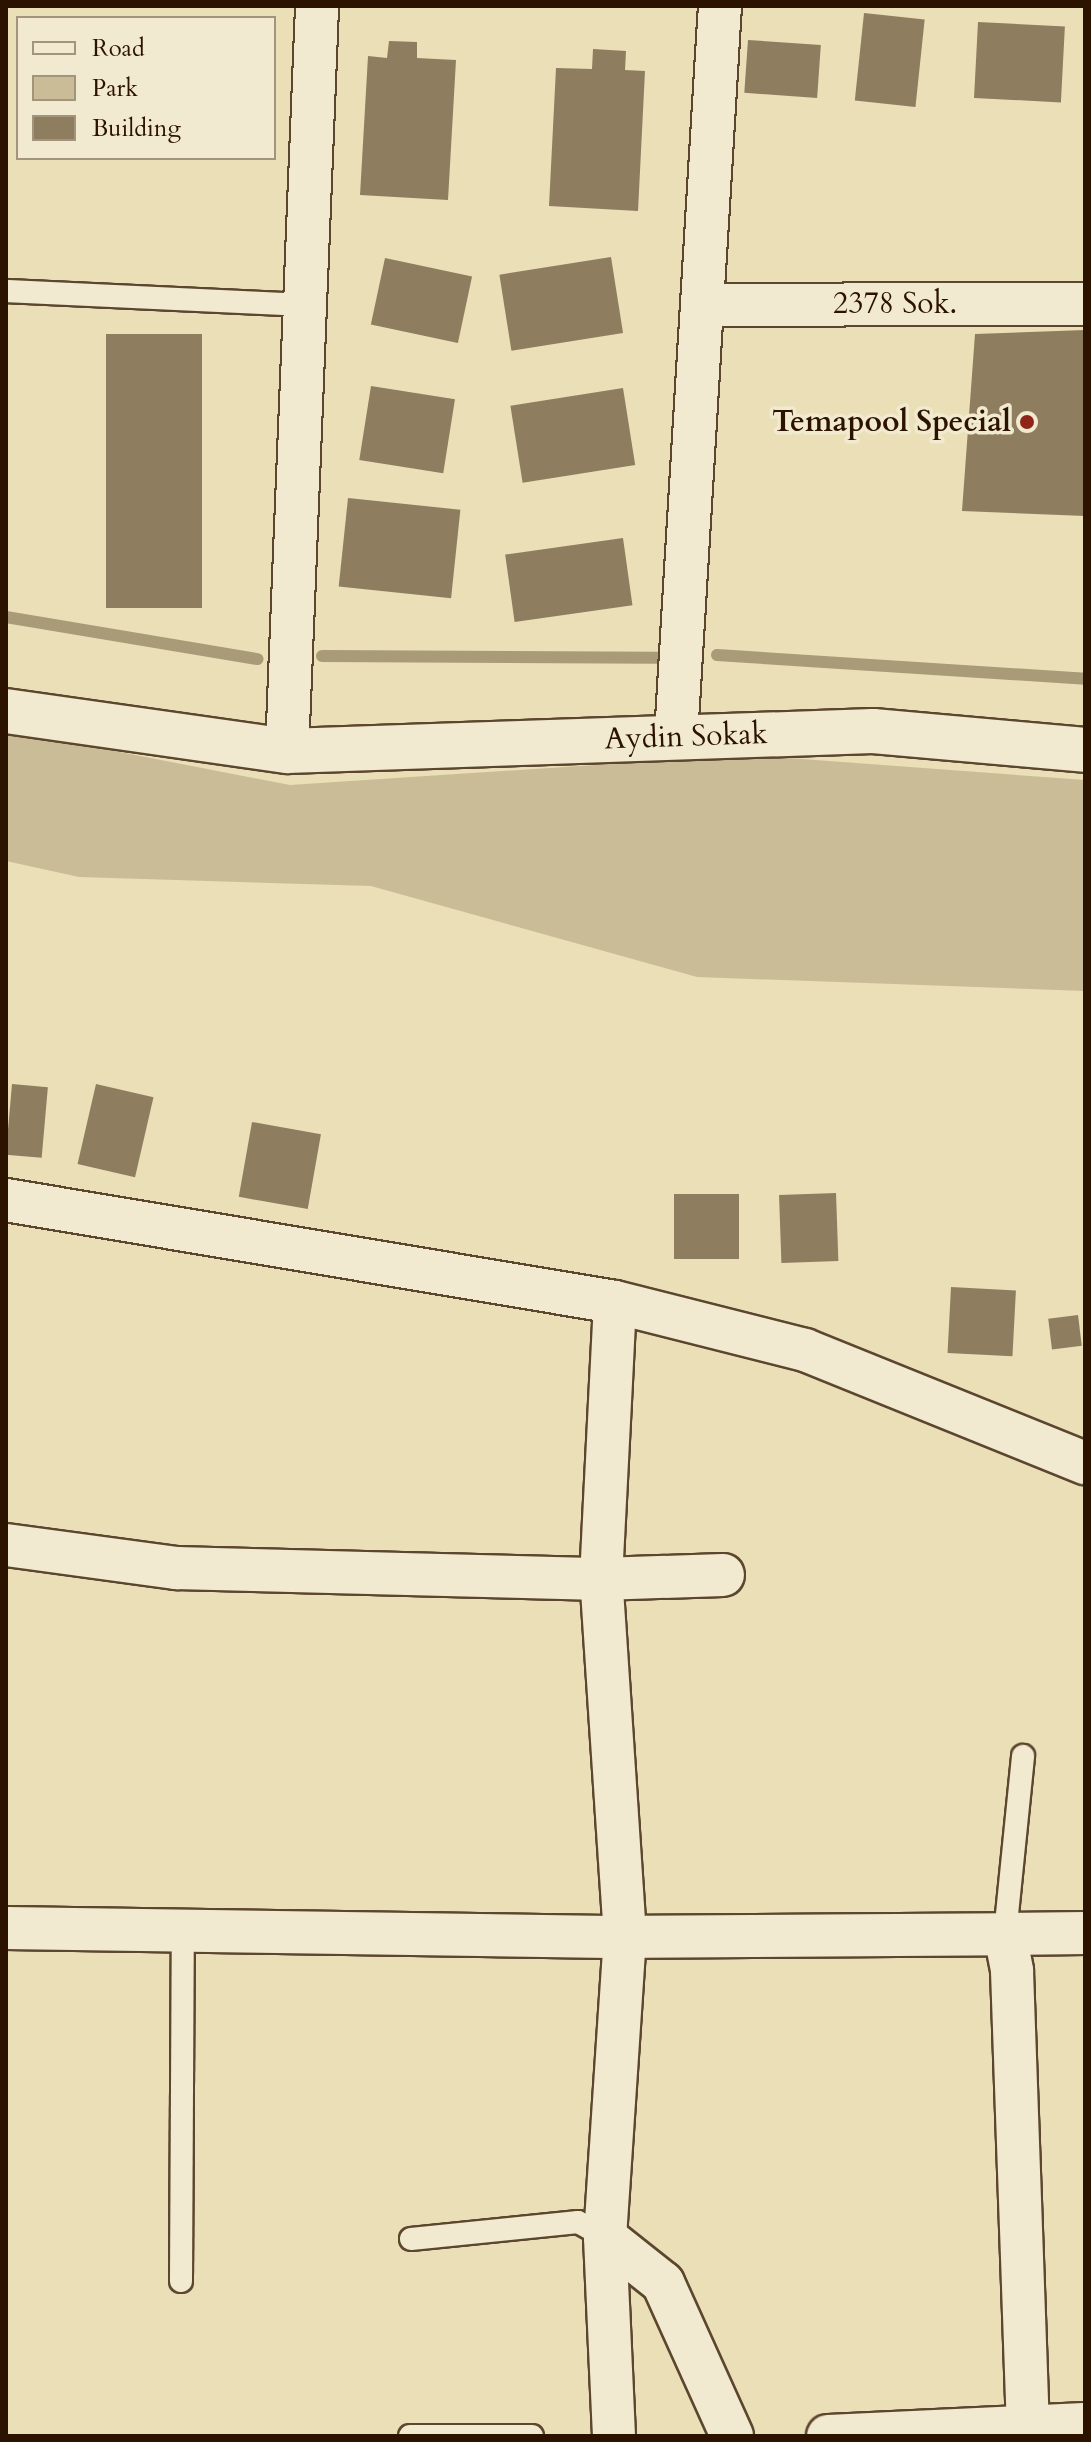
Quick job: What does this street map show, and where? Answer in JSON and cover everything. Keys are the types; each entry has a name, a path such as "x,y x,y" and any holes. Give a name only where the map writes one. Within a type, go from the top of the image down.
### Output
{"street":[{"path":"287,751 317,6"},
{"path":"676,737 720,6"},
{"name":"2378 Sok.","path":"704,305 1085,304"},
{"name":"Aydin Sokak","path":"6,711 287,751 873,731 1085,750"},
{"path":"6,1200 615,1302 805,1350 1085,1463"},
{"path":"614,2436 605,2237 625,1936 601,1579 615,1302"},
{"path":"6,1545 176,1568 601,1579 723,1575"},
{"path":"6,1928 625,1936 1085,1933"},
{"path":"1005,1934 1012,1971 1028,2426"},
{"path":"605,2237 663,2283 732,2436"},
{"path":"828,2436 1085,2424"}],"lane":[{"path":"6,291 305,305"},
{"path":"1005,1934 1023,1756"},
{"path":"181,2281 183,1931"},
{"path":"411,2239 578,2222 605,2237"},
{"path":"410,2436 532,2436"}],"green space":[{"path":"6,730 290,785 748,755 1085,780 1085,991 697,977 371,886 79,877 6,861"}],"building":[{"path":"864,13 925,19 915,107 855,101"},
{"path":"978,22 1065,27 1061,102 974,98"},
{"path":"748,40 821,45 817,98 744,93"},
{"path":"389,41 417,42 417,58 456,60 448,200 360,195 368,56 387,58"},
{"path":"593,49 626,51 625,70 645,71 638,211 549,206 556,68 592,69"},
{"path":"611,257 623,333 511,351 499,275"},
{"path":"385,258 472,277 458,343 371,325"},
{"name":"Temapool Special","path":"1085,330 1085,516 962,511 975,334"},
{"path":"106,334 202,334 202,608 106,608"},
{"path":"371,386 455,399 443,473 359,460"},
{"path":"623,388 635,465 523,483 510,406"},
{"path":"348,498 460,510 451,598 339,587"},
{"path":"623,538 632,605 515,622 505,555"},
{"path":"12,1084 48,1087 42,1158 6,1155"},
{"path":"96,1084 153,1097 135,1177 78,1164"},
{"path":"252,1122 321,1134 308,1209 239,1197"},
{"path":"836,1193 838,1261 781,1263 779,1195"},
{"path":"674,1194 739,1194 739,1259 674,1259"},
{"path":"951,1287 1016,1290 1012,1356 948,1353"},
{"path":"1078,1315 1082,1346 1052,1349 1048,1319"}],"waterway":[{"path":"6,617 258,659"},
{"path":"717,655 1085,679"},
{"path":"322,656 657,658"}],"place":[{"name":"Temapool Special","path":"1027,422"}]}
